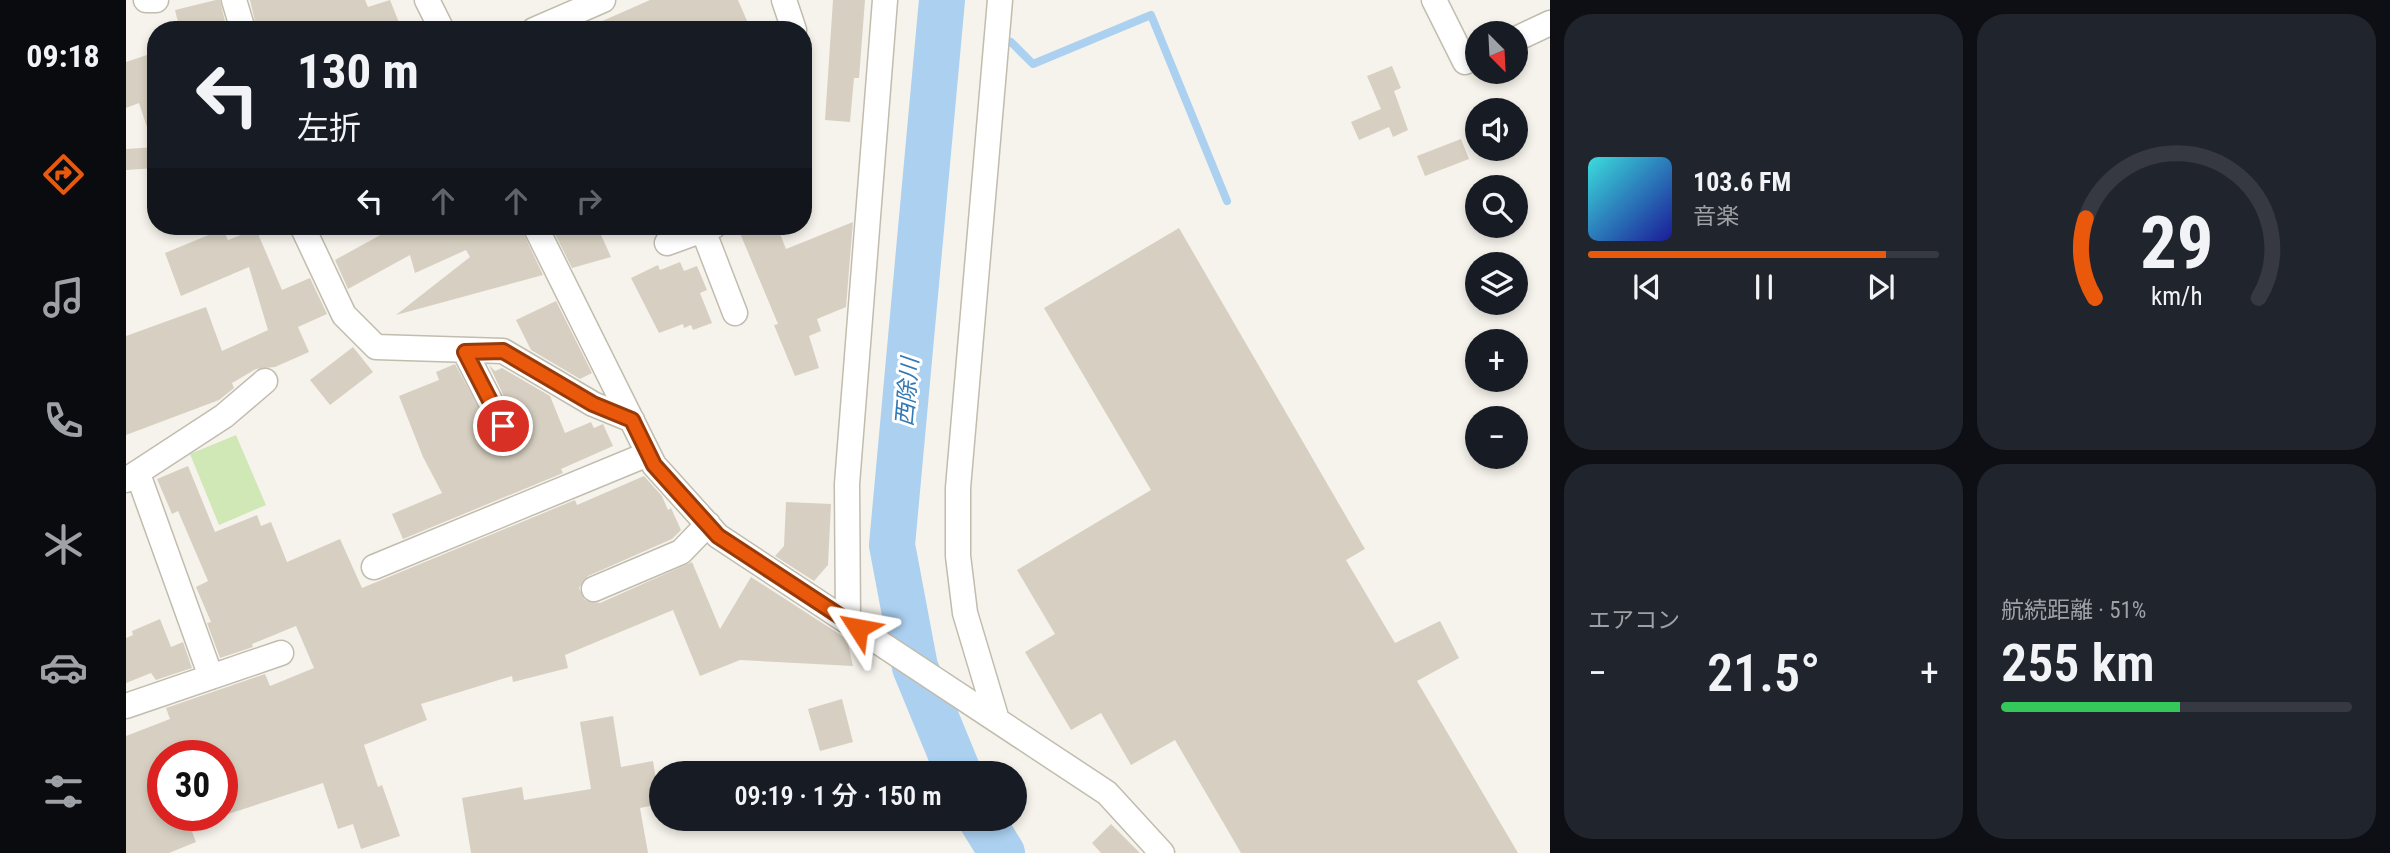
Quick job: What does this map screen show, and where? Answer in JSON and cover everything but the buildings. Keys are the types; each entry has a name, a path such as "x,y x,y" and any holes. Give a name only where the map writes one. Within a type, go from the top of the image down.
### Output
{"street":[{"path":"146,0 156,0"},
{"path":"234,0 240,21"},
{"path":"427,0 438,21"},
{"path":"555,21 603,0"},
{"path":"784,0 791,21"},
{"path":"853,624 848,484 884,0"},
{"path":"997,720 965,612 958,556 958,488 1000,0"},
{"path":"1434,0 1465,62"},
{"path":"1528,33 1550,23"},
{"path":"306,235 344,316 376,347 465,352 503,351 593,404 632,420"},
{"path":"540,235 654,465 718,536 1107,793 1162,853"},
{"path":"667,243 689,235"},
{"path":"711,235 735,313"},
{"path":"465,352 503,426"},
{"path":"211,677 132,477 225,416 265,381"},
{"path":"374,567 648,454"},
{"path":"594,589 681,552 708,524"},
{"path":"126,706 281,653"}],"green space":[{"path":"236,435 266,505 219,525 190,454"}],"waterway":[{"name":"西除川","path":"942,0 892,545 915,667 954,761"},
{"path":"1011,42 1033,64 1151,15 1227,201"},
{"name":"西除川","path":"988,831 1002,853"}],"route":[{"path":"503,426 465,352 503,351 593,404 632,420 654,465 718,536 858,628"}]}
